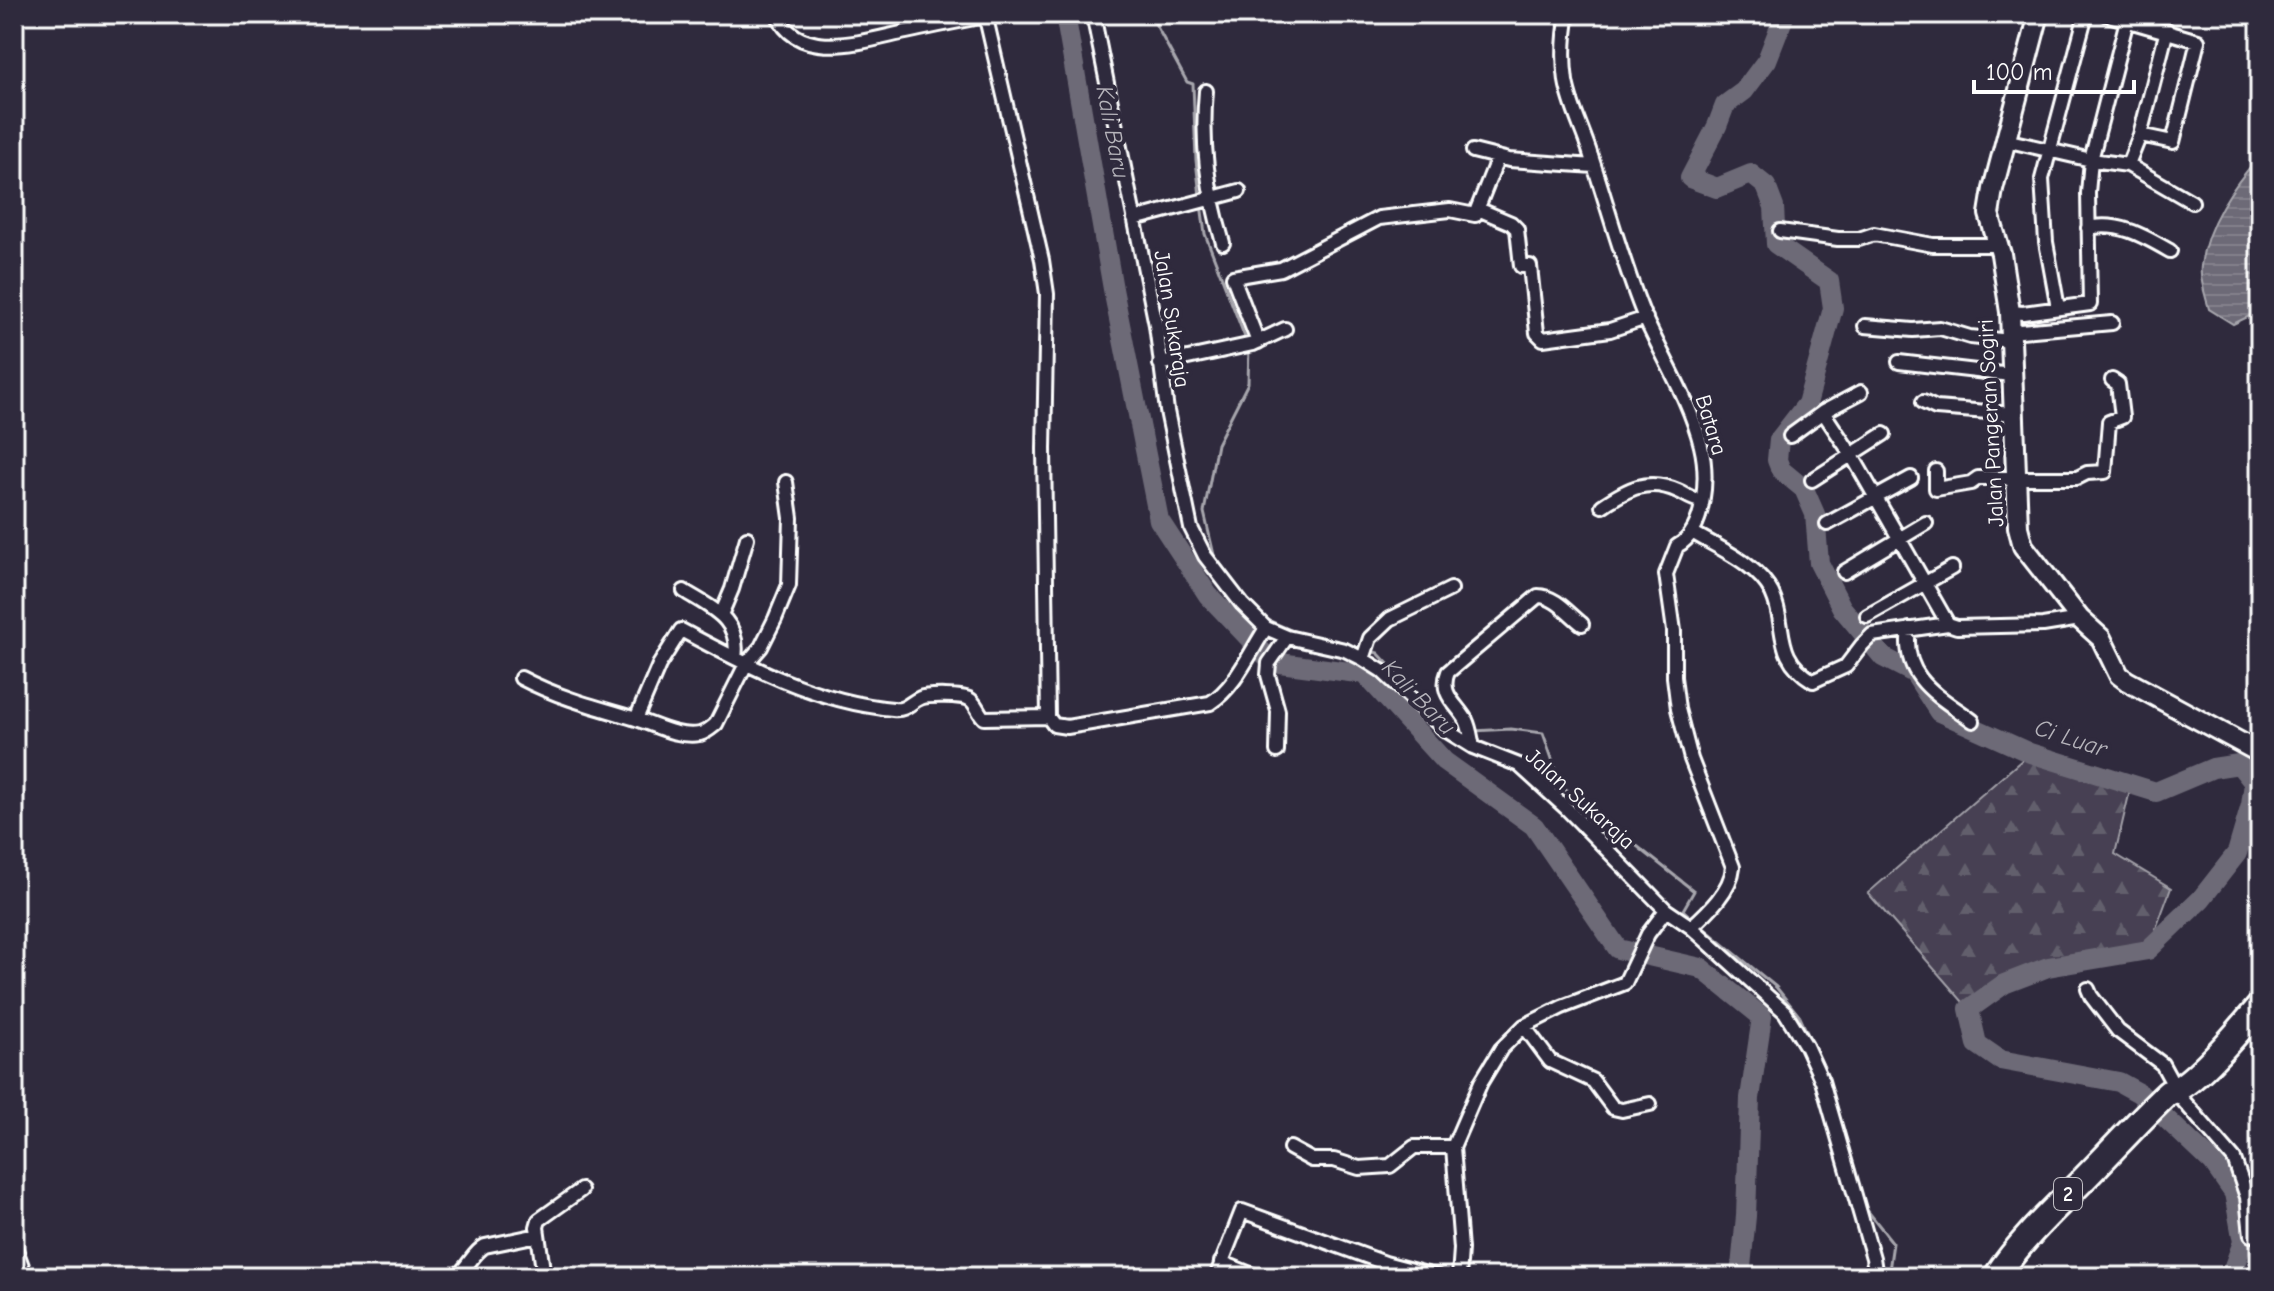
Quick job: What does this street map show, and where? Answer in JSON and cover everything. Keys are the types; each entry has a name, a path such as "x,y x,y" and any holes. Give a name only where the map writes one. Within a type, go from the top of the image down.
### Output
{"highway":[{"name":"2","path":"1996,1277 2046,1216 2171,1090 2260,987"},
{"name":"2","path":"2171,1090 2197,1074 2260,1006"}],"street":[{"path":"777,14 780,22 798,38 832,45 985,15 1042,260 1047,294 1044,449 1048,717 1054,725 1067,727 1210,703 1221,697 1263,633"},
{"name":"Jalan Sukaraja","path":"1093,14 1156,325 1167,411 1191,528 1205,556 1263,633 1345,650 1364,657 1444,729 1519,765 1666,910 1695,923 1785,1012 1806,1046 1822,1081 1876,1277"},
{"name":"Batara","path":"1568,14 1565,28 1566,82 1611,227 1646,318 1675,376 1701,446 1706,483 1692,532 1687,541 1677,546 1666,574 1674,631 1674,677 1685,740 1733,867 1726,890 1695,923"},
{"name":"Jalan Pangeran Sogiri","path":"2039,14 2005,140 1989,214 2010,312 2018,527 2023,546 2080,619 2101,638 2119,675 2255,751"},
{"path":"2058,308 2049,266 2042,179 2086,14"},
{"path":"2105,14 2198,41 2175,139 2170,143 2140,135"},
{"path":"2010,312 2090,304 2088,228 2091,160 2127,20"},
{"path":"2128,165 2140,135 2167,30"},
{"path":"1206,91 1204,200 1223,243"},
{"path":"2005,140 2091,160 2128,165 2192,202"},
{"path":"1473,151 1498,157 1594,166"},
{"path":"1477,212 1498,157"},
{"path":"1134,219 1239,191"},
{"path":"1252,344 1233,277 1281,269 1379,218 1450,210 1477,212 1511,223 1517,229 1521,266 1530,266 1537,333 1543,339 1610,330 1646,318"},
{"path":"2088,228 2115,226 2146,237 2170,251"},
{"path":"1780,231 1838,239 1859,239 1874,234 1933,245 1997,245"},
{"path":"1865,326 1913,330 1940,328 1970,337 2011,337 2112,323"},
{"path":"1160,364 1252,344 1285,329"},
{"path":"1899,362 2011,375"},
{"path":"1936,471 1936,489 1971,483 1978,478 2077,478 2087,473 2105,472 2109,422 2122,417 2118,384 2112,380"},
{"path":"1790,436 1823,412 1861,392"},
{"path":"1923,402 1936,408 2014,414"},
{"path":"1823,412 1851,454 1948,624"},
{"path":"1812,480 1884,434"},
{"path":"1827,524 1911,478"},
{"path":"740,661 761,647 789,585 791,518 786,482"},
{"path":"1602,506 1630,488 1648,484 1679,491 1687,498 1701,501"},
{"path":"1844,572 1926,523"},
{"path":"1692,532 1754,570 1762,580 1773,594 1787,656 1810,680 1846,666 1872,635 1948,624 1957,627 2043,625 2080,619"},
{"path":"721,615 747,538"},
{"path":"1867,616 1952,568"},
{"path":"1364,657 1370,638 1390,619 1451,589"},
{"path":"521,678 600,710 678,733 700,734 709,731 716,724 740,661 735,636 721,615 684,591"},
{"path":"1472,742 1467,722 1445,690 1444,681 1448,672 1538,596 1546,596 1582,624"},
{"path":"1909,629 1909,653 1919,678 1973,721"},
{"path":"636,719 659,665 681,630 798,687 850,704 897,710 923,696 966,698 984,718 1048,717"},
{"path":"1277,751 1278,711 1268,675 1269,663 1287,637"},
{"path":"1459,1277 1461,1249 1453,1147 1481,1082 1501,1049 1524,1026 1562,1007 1625,983 1648,934 1666,910"},
{"path":"2088,989 2118,1031 2162,1064 2171,1090 2234,1159 2247,1197 2251,1235"},
{"path":"1524,1026 1550,1061 1593,1081 1613,1108 1622,1110 1650,1104"},
{"path":"1290,1148 1312,1160 1334,1160 1359,1168 1397,1162 1414,1147 1453,1147"},
{"path":"544,1277 537,1227 539,1220 581,1190"},
{"path":"1216,1277 1239,1213 1246,1211 1385,1263 1438,1277"},
{"path":"455,1277 464,1272 479,1249 538,1235"},
{"path":"14,1244 26,1277"},
{"path":"1221,1262 1258,1277"},
{"path":"1380,1277 1385,1263"}],"green space":[{"path":"2030,753 2132,782 2115,854 2171,888 2148,950 2073,961 1969,1009 1868,893"}],"shaded area":[{"path":"2260,156 2260,311 2233,324 2209,309 2201,266 2222,206"}],"waterway":[{"name":"Kali Baru","path":"1065,14 1113,289 1159,520 1208,595 1272,662 1365,674 1444,761 1534,826 1618,949 1701,968 1762,1017 1750,1098 1746,1216 1740,1277"},
{"path":"1150,14 1187,82 1193,84 1200,196"},
{"name":"Ci Luar","path":"1785,14 1767,60 1744,91 1725,105 1690,178 1717,188 1751,174 1766,186 1774,207 1776,244 1829,281 1833,308 1807,404 1779,440 1777,460 1781,470 1804,489 1815,514 1819,563 1842,608 1883,657 1914,673 1939,712 2030,753 2156,792 2213,768 2239,764 2254,783 2237,853 2201,899 2148,950 2048,967 2004,984 1969,1009 1977,1044 2000,1060 2119,1082 2139,1093 2213,1163 2234,1193 2243,1242 2230,1277"},
{"path":"1201,204 1205,234 1246,340"},
{"path":"1249,347 1248,383 1217,444 1204,512 1214,555 1239,590 1266,619 1323,639"},
{"path":"1369,651 1378,653 1418,696"},
{"path":"1429,707 1465,732"},
{"path":"2239,764 2260,725"},
{"path":"1473,731 1511,729 1543,733 1562,787 1694,891 1683,910 1694,920"},
{"path":"1700,925 1776,987 1800,1017 1818,1057"},
{"path":"1863,1205 1893,1243 1888,1277"}]}
